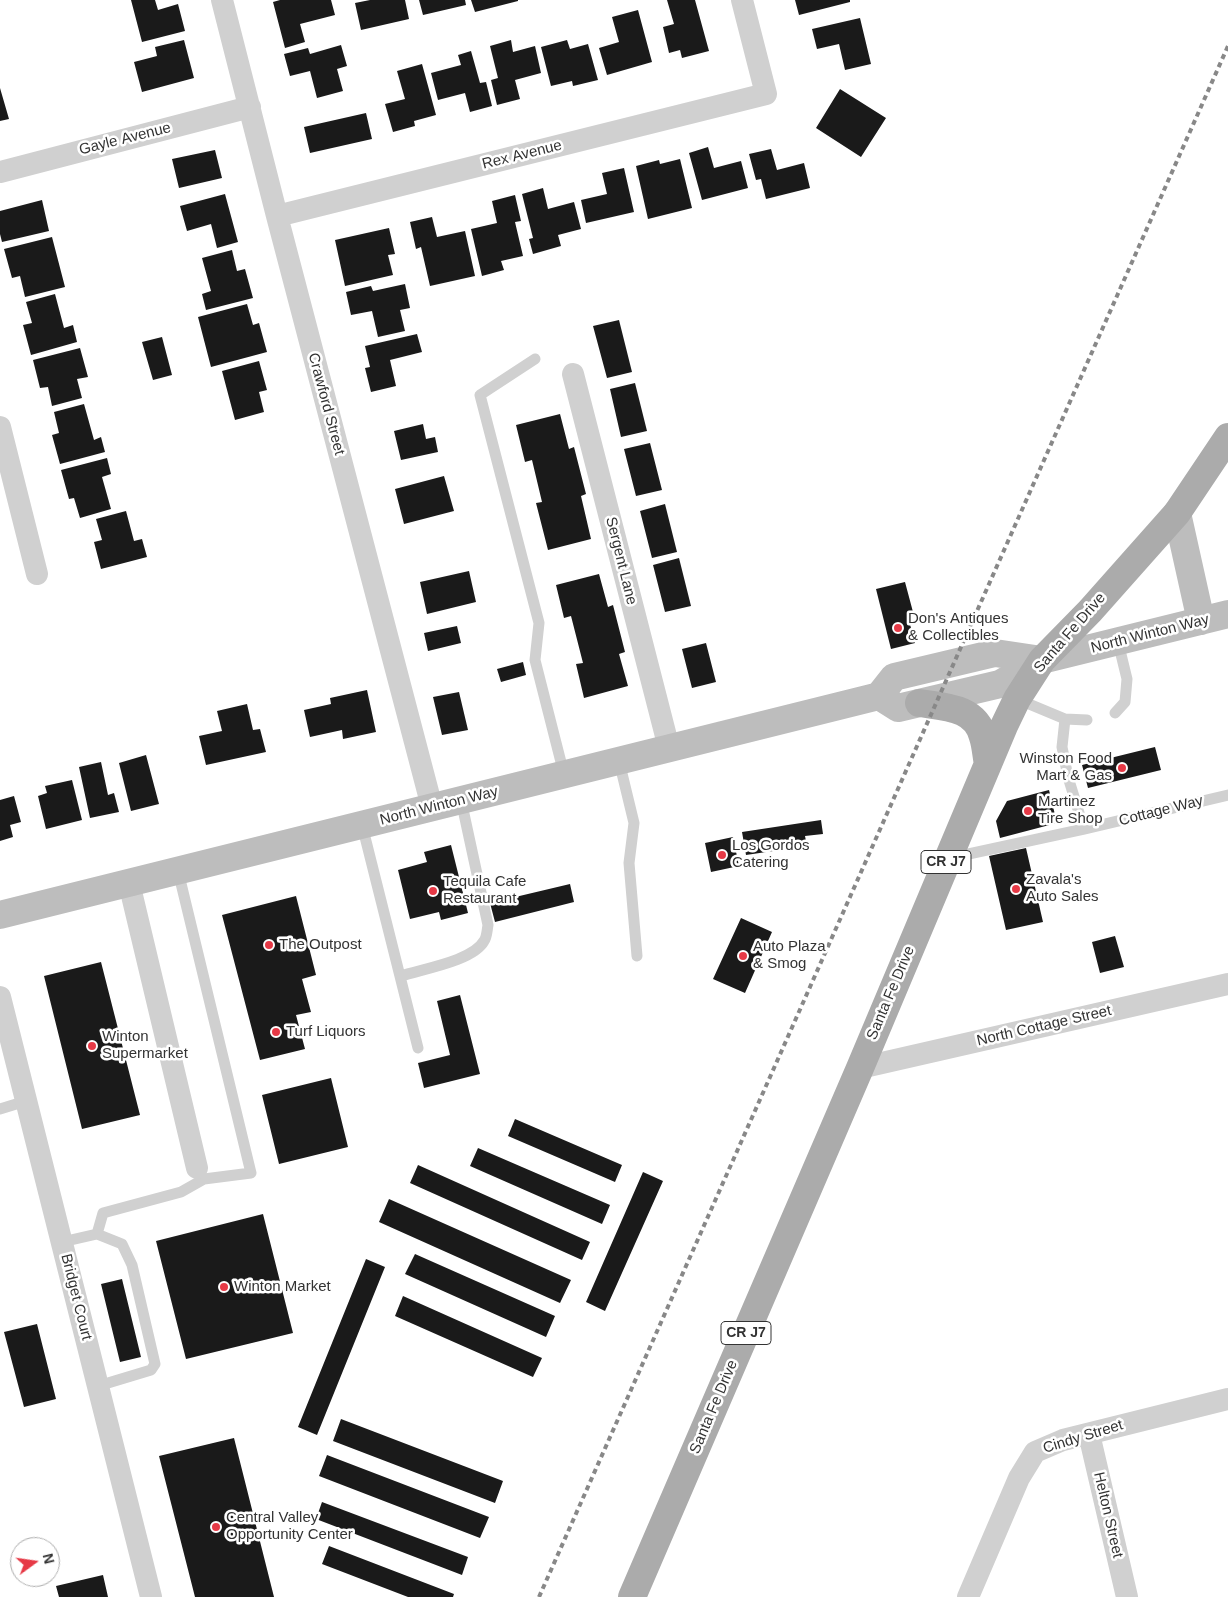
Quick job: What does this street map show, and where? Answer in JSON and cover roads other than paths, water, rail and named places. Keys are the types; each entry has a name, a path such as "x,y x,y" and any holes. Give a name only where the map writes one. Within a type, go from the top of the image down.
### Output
{"main road":[{"name":"Santa Fe Drive","path":"632,1597 1017,699 1042,660 1090,611 1177,513 1228,437"},
{"path":"1177,513 1201,621"},
{"name":"North Winton Way","path":"879,696 898,708 1000,684 1042,660 1228,614"},
{"name":"North Winton Way","path":"0,915 879,696 894,677 995,653 1042,660"},
{"path":"919,703 953,708 973,718 983,735 988,764"}],"street":[{"name":"Crawford Street","path":"222,0 432,808"},
{"name":"Rex Avenue","path":"277,216 766,94 742,0"},
{"name":"Gayle Avenue","path":"0,172 250,108"},
{"name":"Sergent Lane","path":"573,374 669,748"},
{"path":"0,427 38,574"},
{"path":"129,883 200,1174"},
{"name":"North Cottage Street","path":"860,1068 1228,984"},
{"name":"Bridget Court","path":"0,997 151,1597"},
{"name":"Cindy Street","path":"968,1597 1019,1478 1035,1452 1063,1440 1228,1399"},
{"name":"Helton Street","path":"1089,1434 1127,1597"}],"lane":[{"path":"535,359 480,395 539,623 535,660 564,775"},
{"path":"1115,713 1125,702 1127,679 1118,642"},
{"path":"1017,699 1065,719 1087,720"},
{"path":"1065,719 1062,747 1068,776 1084,830"},
{"path":"619,761 634,823 628,863 637,956"},
{"name":"Cottage Way","path":"947,859 1084,830 1228,795"},
{"path":"401,976 447,964 472,953 485,941 488,925 461,800"},
{"path":"362,825 418,1048"},
{"path":"97,1234 103,1213 180,1192 200,1174 251,1173 178,871"},
{"path":"0,1108 26,1101"},
{"path":"62,1242 97,1234 122,1244 132,1265 155,1364 151,1370 98,1386"}],"railway":[{"path":"539,1597 1228,46"}],"place":[{"name":"Don's Antiques & Collectibles","path":"898,628"},
{"name":"Winston Food Mart & Gas","path":"1122,768"},
{"name":"Martinez Tire Shop","path":"1028,811"},
{"name":"Los Gordos Catering","path":"722,855"},
{"name":"Zavala's Auto Sales","path":"1016,889"},
{"name":"Tequila Cafe Restaurant","path":"433,891"},
{"name":"The Outpost","path":"269,945"},
{"name":"Auto Plaza & Smog","path":"743,956"},
{"name":"Turf Liquors","path":"276,1032"},
{"name":"Winton Supermarket","path":"92,1046"},
{"name":"Winton Market","path":"224,1287"},
{"name":"Central Valley Opportunity Center","path":"216,1527"}]}
